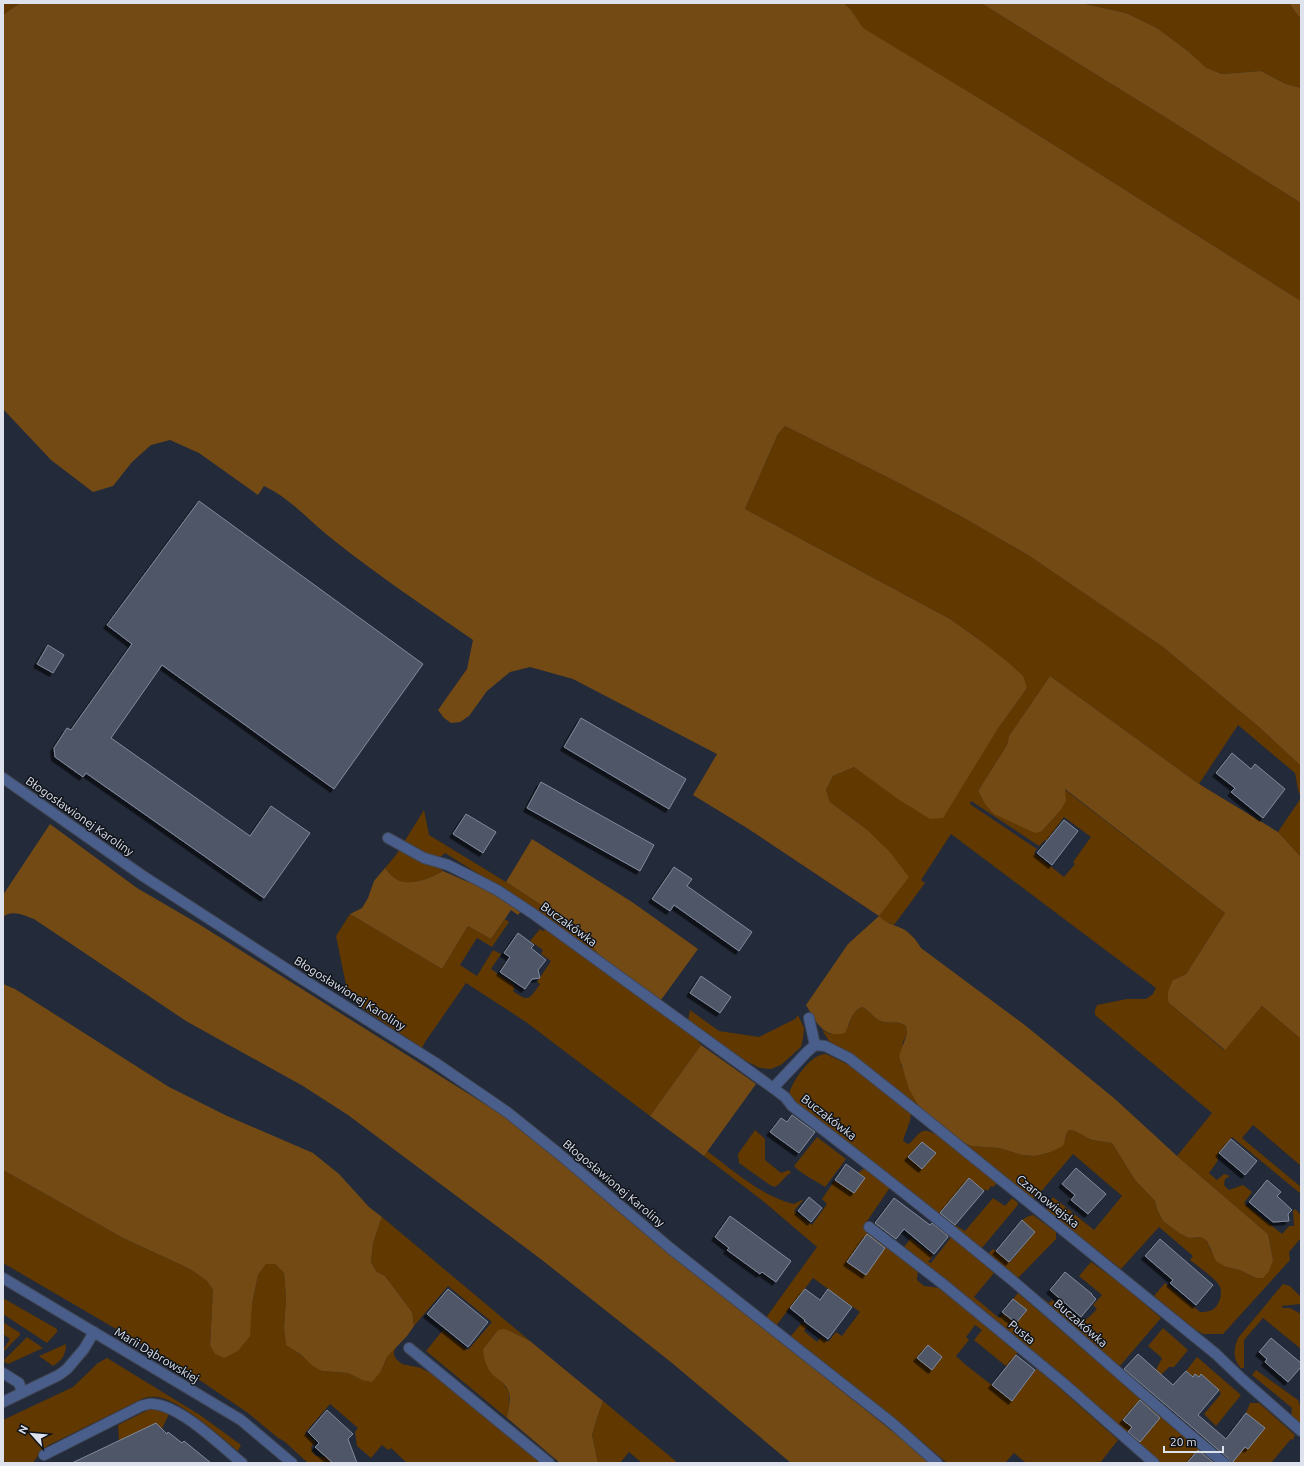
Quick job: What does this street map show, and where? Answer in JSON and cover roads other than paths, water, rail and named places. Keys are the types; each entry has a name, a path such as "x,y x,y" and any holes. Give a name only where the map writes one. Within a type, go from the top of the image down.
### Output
{"street":[{"name":"Błogosławionej Karoliny","path":"3,778 143,876 305,981 434,1062 507,1112 558,1152 670,1248 892,1423 937,1463"},
{"name":"Buczakówka","path":"388,838 424,858 448,864 497,890 773,1088 785,1097 792,1106 912,1198 1014,1282 1178,1425 1224,1463"},
{"path":"773,1088 807,1052 816,1046 809,1018"},
{"name":"Czarnowiejska","path":"816,1046 825,1046 849,1058 916,1111 1216,1354 1301,1431"},
{"name":"Pusta","path":"869,1227 943,1284 1062,1382 1154,1463"},
{"name":"Marii Dąbrowskiej","path":"3,1278 241,1420 286,1461"},
{"path":"3,1402 59,1375 67,1369 84,1349 94,1332"},
{"path":"409,1348 549,1463"},
{"path":"3,1372 19,1383 22,1392"},
{"path":"44,1455 141,1406 152,1403 164,1406 184,1416 242,1463"}]}
